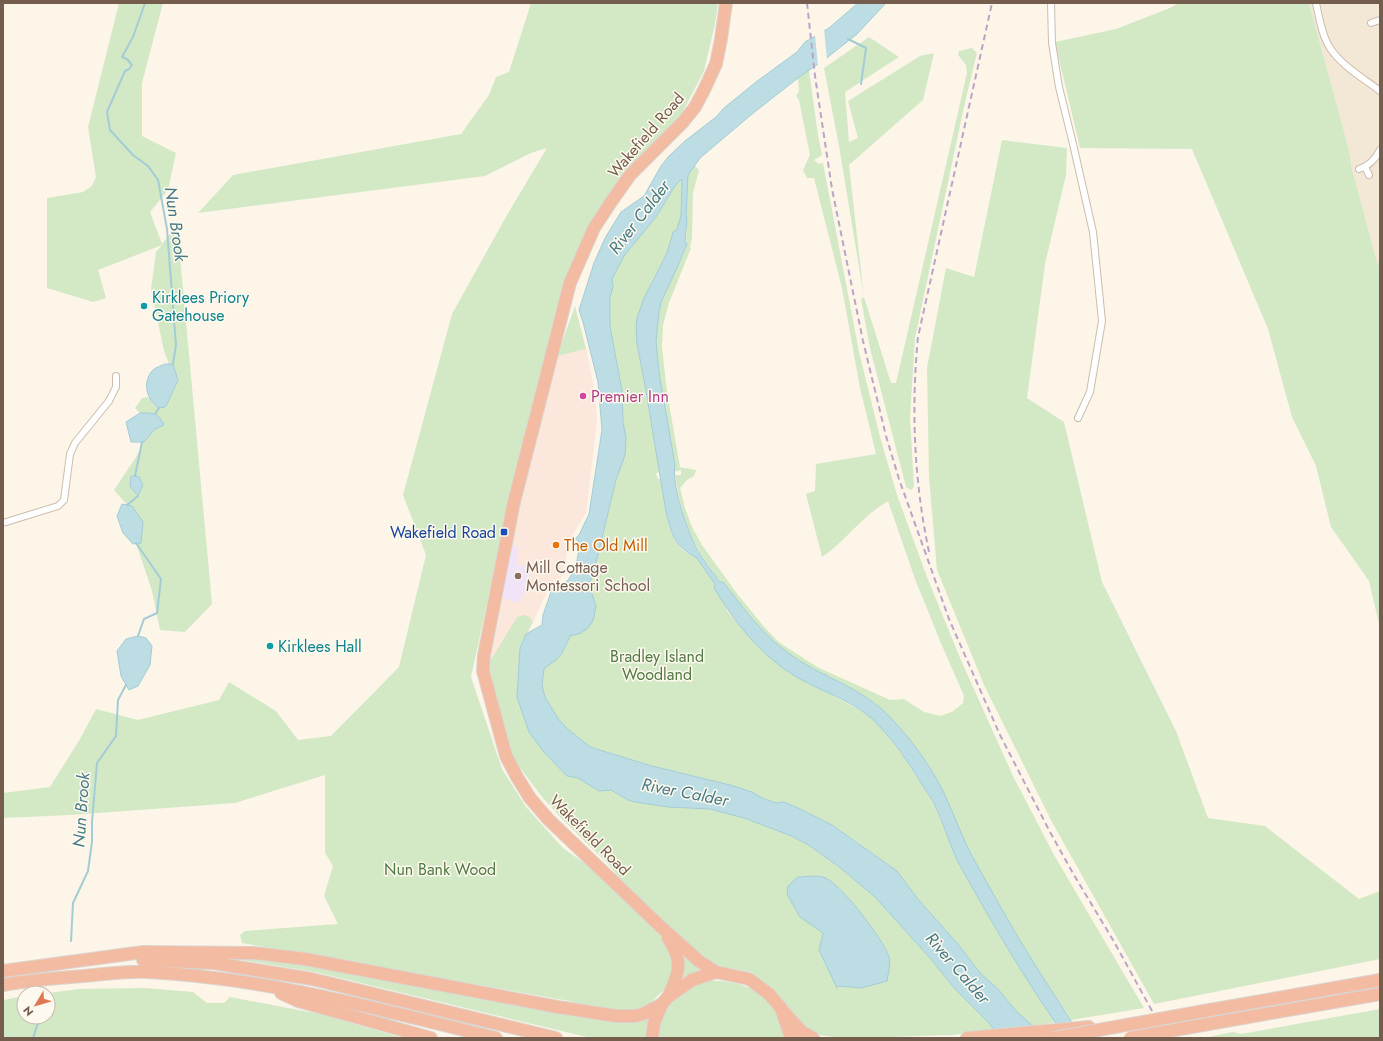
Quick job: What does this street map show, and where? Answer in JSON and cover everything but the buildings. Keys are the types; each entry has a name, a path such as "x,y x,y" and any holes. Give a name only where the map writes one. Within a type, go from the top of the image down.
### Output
{"highway":[{"name":"Wakefield Road","path":"716,972 700,961 661,927 548,819 523,788 506,756 483,671 484,655 514,502 570,283 594,228 630,175 683,122 695,107 716,64 726,3"},
{"name":"Wakefield Road","path":"652,1038 654,1024 678,977 679,964 676,952 661,927"},
{"path":"3,971 143,952 254,953 305,959 558,1008 616,1016 634,1016 643,1014 692,980 716,972 749,979 769,994 802,1032 813,1038"},
{"path":"54,965 141,960 213,963 312,979 556,1038"},
{"path":"3,985 27,981 146,972 214,977 318,994 496,1038"},
{"path":"1054,1038 1380,980"},
{"path":"265,986 298,1001 431,1038"},
{"path":"1130,1038 1380,994"},
{"path":"781,1008 791,1038"},
{"path":"966,1038 1129,1024"},
{"path":"1157,1038 1200,1025"}],"street":[{"path":"1050,3 1052,44 1059,87 1093,232 1102,321 1090,392 1078,418"},
{"path":"1316,3 1326,40 1330,48 1345,64 1380,91"},
{"path":"1371,23 1380,20"},
{"path":"1369,175 1362,168 1374,158 1380,150"},
{"path":"3,523 58,506 64,500 70,454 75,444 109,401 116,387 116,376"}],"shaded area":[{"path":"1309,3 1380,3 1380,269 1352,169 1349,150"},
{"path":"586,349 595,392 597,421 586,513 571,537 560,582 550,585 533,622 530,617 489,663 516,513 557,356"},
{"name":"Mill Cottage Montessori School","path":"510,547 517,547 517,565 531,568 528,586 518,603 503,598"}],"green space":[{"path":"119,3 163,3 142,83 142,136 176,153 168,190 150,212 162,244 177,224 212,604 185,632 160,630 152,591 136,543 141,543 142,522 132,506 127,505 114,490 140,451 142,442 144,442 155,429 154,413 140,413 135,408 142,398 148,397 154,405 159,408 165,407 178,380 173,364 169,364 164,351 151,289 156,252 162,245 98,270 106,298 93,302 47,288 47,198 83,192 92,186 96,177 88,127"},
{"name":"Nun Bank Wood","path":"531,3 718,3 715,24 704,71 682,113 624,176 565,290 489,594 471,677 502,769 526,807 563,848 604,877 657,931 666,943 672,956 673,973 666,988 648,1005 634,1012 588,1007 569,1001 242,943 240,935 245,931 338,924 324,896 333,866 325,853 325,775 235,803 70,815 3,818 3,793 50,787 80,739 96,709 138,720 219,700 229,682 276,711 298,740 331,736 399,667 426,555 403,495 452,314 507,215 547,148 531,153 485,176 198,213 233,175 461,134 489,95 496,77 509,72"},
{"path":"1179,3 1309,3 1349,150 1352,169 1380,269 1380,628 1369,581 1331,527 1316,466 1292,417 1268,329 1192,149 1080,148 1055,42 1116,29"},
{"path":"869,37 899,57 845,92 849,142 858,138 848,101 920,56 934,53 923,100 849,165 864,297 839,146 824,68"},
{"path":"972,48 977,53 965,102 915,338 910,417 914,487 911,490 906,487 870,348 861,299 864,297 891,383 896,383 967,73 966,65 958,55 959,51"},
{"path":"809,70 822,155 814,160 819,164 823,163 859,352 880,437 897,495 927,577 960,658 1013,776 1054,855 1144,1008 1071,1020 1027,952 990,889 960,833 947,799 938,781 913,743 891,718 869,699 806,665 774,641 756,623 724,583 719,580 696,546 686,524 675,475 681,475 681,470 674,472 675,465 659,373 656,341 661,302 686,248 688,175 694,165 699,170 693,193 691,248 669,303 663,325 662,347 667,392 680,467 696,470 694,476 687,480 680,488 692,527 702,545 738,595 766,629 780,643 819,668 890,700 904,699 924,712 940,716 952,712 963,703 964,696 915,579 888,501 871,513 831,551 822,557 806,494 815,491 816,464 876,454 860,388 842,288 814,178 807,178 803,170 810,155 799,100 796,96 799,91 798,78"},
{"path":"1002,140 1067,148 1066,175 1045,264 1027,398 1064,422 1102,582 1176,731 1208,818 1265,826 1359,899 1380,891 1380,959 1154,1004 1052,822 984,685 937,570 929,477 927,368 946,268 974,277"},
{"name":"Bradley Island Woodland","path":"683,179 681,216 677,229 673,232 667,253 652,281 637,318 637,344 660,471 656,474 658,479 661,478 665,506 672,535 683,550 695,557 696,556 715,584 728,612 751,639 767,654 791,673 867,714 880,726 904,757 934,804 957,860 980,901 1056,1022 1032,1026 1017,1012 998,989 981,974 957,943 917,898 897,871 832,825 784,802 776,803 762,798 752,792 730,785 652,766 590,747 559,720 545,697 542,685 544,669 565,649 570,636 581,633 596,606 589,585 594,571 609,504 621,466 626,438 623,422 622,391 610,326 610,297 613,287 612,279 624,256 656,217 675,186"},
{"path":"575,306 586,349 557,356"},
{"path":"525,615 530,617 533,622 520,648 517,697 529,732 567,776 578,778 599,791 611,790 628,800 635,802 668,807 710,809 744,818 789,835 807,844 838,866 875,897 930,958 955,989 989,1023 994,1030 952,1035 860,1038 840,1038 819,1035 807,1029 776,992 751,972 713,965 700,957 626,887 609,865 561,818 542,797 515,761 504,737 488,675 489,663 517,617","holes":["798,877 822,877 830,881 849,899 885,948 889,956 861,988 839,986 838,988 819,950 823,933"]},
{"path":"680,950 704,970 682,978"},
{"path":"229,958 278,959 481,996 652,1014 645,1038 591,1038 315,972"},
{"path":"707,981 730,982 750,988 759,994 767,1001 780,1020 785,1038 654,1038 668,1006 683,992"},
{"path":"145,988 193,992 207,1003 224,1003 230,997 320,1014 403,1038 3,1038 3,1000 16,998 16,1025 56,1025 56,992 79,989"},
{"path":"1380,1009 1380,1038 1203,1038 1233,1032 1241,1034"}],"water":[{"name":"River Calder","path":"858,3 886,3 857,34 752,114 700,158 688,175 685,242 687,244 661,302 656,341 659,373 675,465 674,474 678,496 681,509 700,555 719,581 724,583 765,632 774,641 806,665 869,699 891,718 913,743 938,781 972,856 1002,909 1081,1038 1064,1038 1029,983 958,862 934,803 907,761 891,740 871,718 860,710 849,703 801,680 767,656 738,624 714,588 715,584 696,557 688,553 678,544 672,533 666,512 637,344 636,327 637,318 644,298 667,253 673,232 677,229 681,216 682,179 675,186 656,217 624,256 612,279 613,287 610,297 610,326 622,391 623,422 626,438 625,455 616,480 594,571 589,585 596,606 593,621 587,629 581,633 570,636 565,648 559,656 544,669 542,685 545,697 559,720 590,747 652,766 730,785 752,792 762,798 776,803 784,802 832,825 897,871 917,898 957,943 981,974 998,989 1017,1012 1032,1025 1039,1038 1000,1038 989,1023 955,989 930,958 875,897 838,866 807,844 789,835 744,818 710,809 668,807 635,802 628,800 611,790 599,791 578,778 567,776 543,751 529,732 517,697 520,648 526,634 542,625 543,615 552,587 554,585 562,587 572,573 576,564 579,550 579,541 575,539 579,535 589,514 602,430 598,382 579,310 594,263 605,238 621,212 644,196 661,166 685,141 716,117 724,108 756,82 797,52 805,42 829,28"},
{"path":"165,364 173,364 178,380 165,407 159,408 148,395 147,379 153,370"},
{"path":"140,413 157,415 164,425 155,429 144,442 131,442 126,422"},
{"path":"131,476 139,477 143,485 138,496 130,486"},
{"path":"122,504 132,506 143,522 141,543 133,544 123,533 117,516"},
{"path":"138,636 146,638 152,646 150,665 138,686 129,690 121,676 117,651 126,639"},
{"path":"798,877 823,877 830,881 850,900 879,938 889,957 890,966 887,981 861,988 839,986 837,988 819,950 823,933 800,917 787,894 788,886"}],"pier":[{"path":"824,29 827,60 818,67 815,34"}],"waterway":[{"name":"Nun Brook","path":"145,3 133,37 122,57 127,59 132,65 125,71 107,112 110,130 133,155 148,166 158,180 167,229 176,345 173,364"},
{"path":"848,39 866,48 861,84"},
{"name":"Nun Brook","path":"155,414 159,408"},
{"name":"Nun Brook","path":"135,476 142,442"},
{"name":"Nun Brook","path":"127,505 138,496"},
{"name":"Nun Brook","path":"136,543 161,579 157,613 144,619 138,636"},
{"name":"Nun Brook","path":"71,941 73,903 88,871 92,842 92,822 97,763 116,736 118,700 126,685"},
{"name":"Nun Brook","path":"33,1038 37,1025"}],"railway":[{"path":"807,3 815,76 832,189 863,341 886,436 899,479 949,619 1000,735 1050,832 1113,940 1167,1038"},
{"path":"929,552 920,499 915,445 914,418 918,337 992,3"}],"place":[{"name":"Kirklees Priory Gatehouse","path":"144,306"},
{"name":"Premier Inn","path":"583,396"},
{"name":"Wakefield Road","path":"504,532"},
{"name":"The Old Mill","path":"556,545"},
{"name":"Mill Cottage Montessori School","path":"518,576"},
{"name":"Kirklees Hall","path":"270,646"}]}
